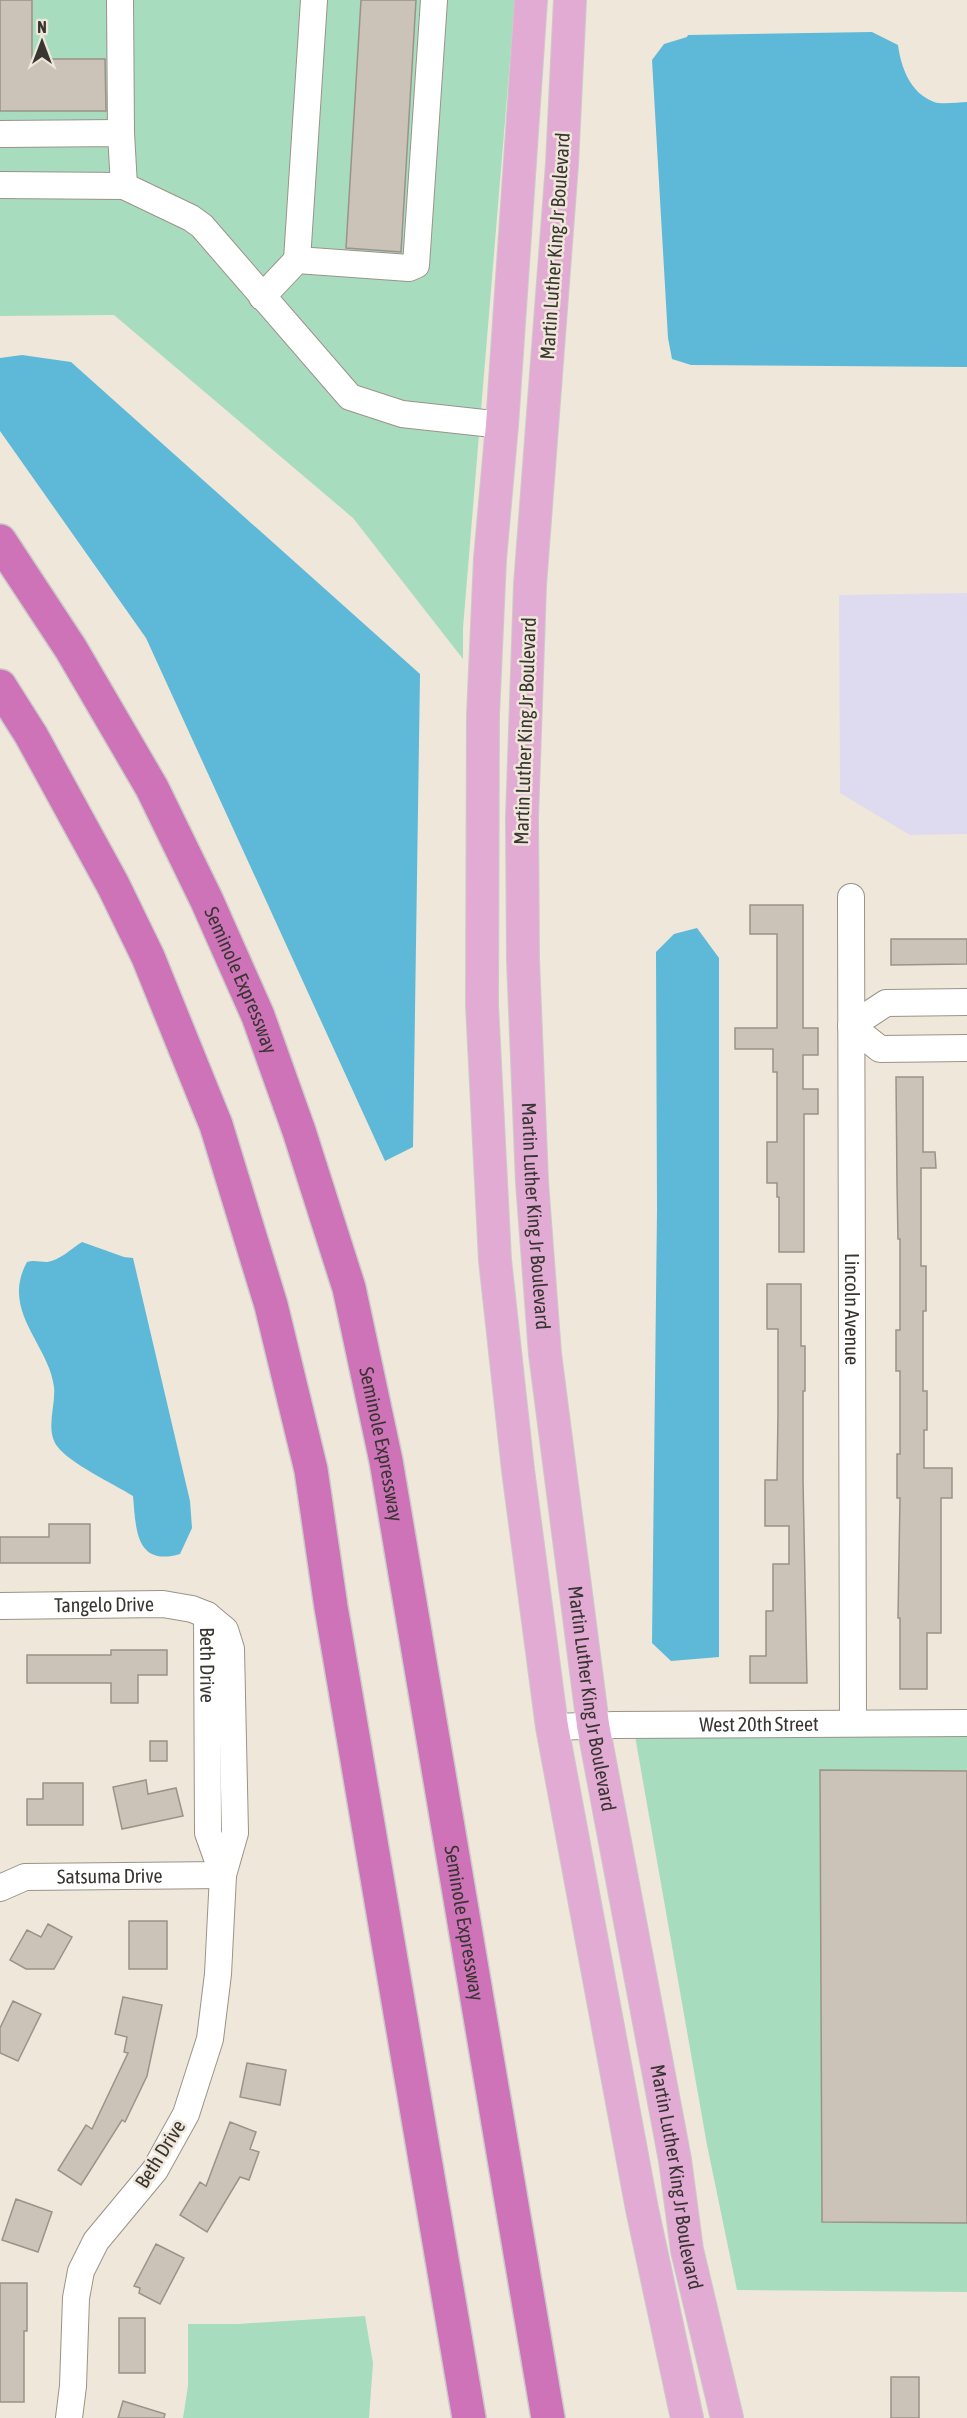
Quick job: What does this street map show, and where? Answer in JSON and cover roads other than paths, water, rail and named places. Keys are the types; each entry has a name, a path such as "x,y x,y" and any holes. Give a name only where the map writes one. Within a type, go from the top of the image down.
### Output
{"highway":[{"name":"Seminole Expressway","path":"0,541 71,649 152,788 207,902 258,1016 299,1131 349,1288 386,1461 548,2418"},
{"path":"0,686 31,735 107,874 148,957 216,1125 271,1305 311,1470 331,1607 469,2418"},
{"path":"445,2277 446,2369 451,2418"},
{"path":"541,2373 554,2418"}],"main road":[{"name":"Martin Luther King Jr Boulevard","path":"531,0 502,425 490,559 483,715 482,1005 495,1260 518,1470 552,1727 642,2209 687,2418"},
{"name":"Martin Luther King Jr Boulevard","path":"570,0 561,175 530,585 522,818 522,960 532,1182 545,1354 593,1725 675,2160 687,2250 728,2418"},
{"path":"502,425 542,429"},
{"path":"642,2209 666,2237 687,2250"}],"street":[{"path":"120,0 124,186"},
{"path":"262,297 297,260 315,0"},
{"path":"297,260 409,268 416,264 434,0"},
{"path":"0,134 122,133"},
{"path":"0,185 124,186 191,218 202,226 350,397 402,414 502,425"},
{"name":"Lincoln Avenue","path":"851,897 853,1723"},
{"path":"967,1002 886,1003 851,1026 880,1049 967,1048"},
{"name":"Tangelo Drive","path":"0,1606 163,1604 192,1609 207,1615"},
{"name":"Beth Drive","path":"69,2418 73,2386 76,2298 81,2271 96,2241 155,2170 186,2114 210,2039 218,1974 223,1875 235,1833 231,1649 225,1630 207,1615"},
{"name":"West 20th Street","path":"552,1727 967,1723"},
{"name":"Satsuma Drive","path":"0,1888 25,1877 223,1875"}],"water":[{"path":"872,32 898,45 908,78 926,98 938,103 967,102 967,367 691,365 672,359 668,338 652,60 664,44 688,35"},
{"path":"22,355 71,362 420,674 413,1147 385,1161 146,638 0,431 0,358"},
{"path":"697,928 719,958 719,1657 671,1661 652,1643 657,1211 656,952 674,934"},
{"path":"82,1242 133,1258 190,1501 192,1528 180,1554 165,1557 154,1555 146,1550 137,1532 133,1496 71,1459 57,1446 54,1439 51,1425 54,1387 44,1356 22,1312 19,1296 20,1280 27,1262 52,1261"}]}
